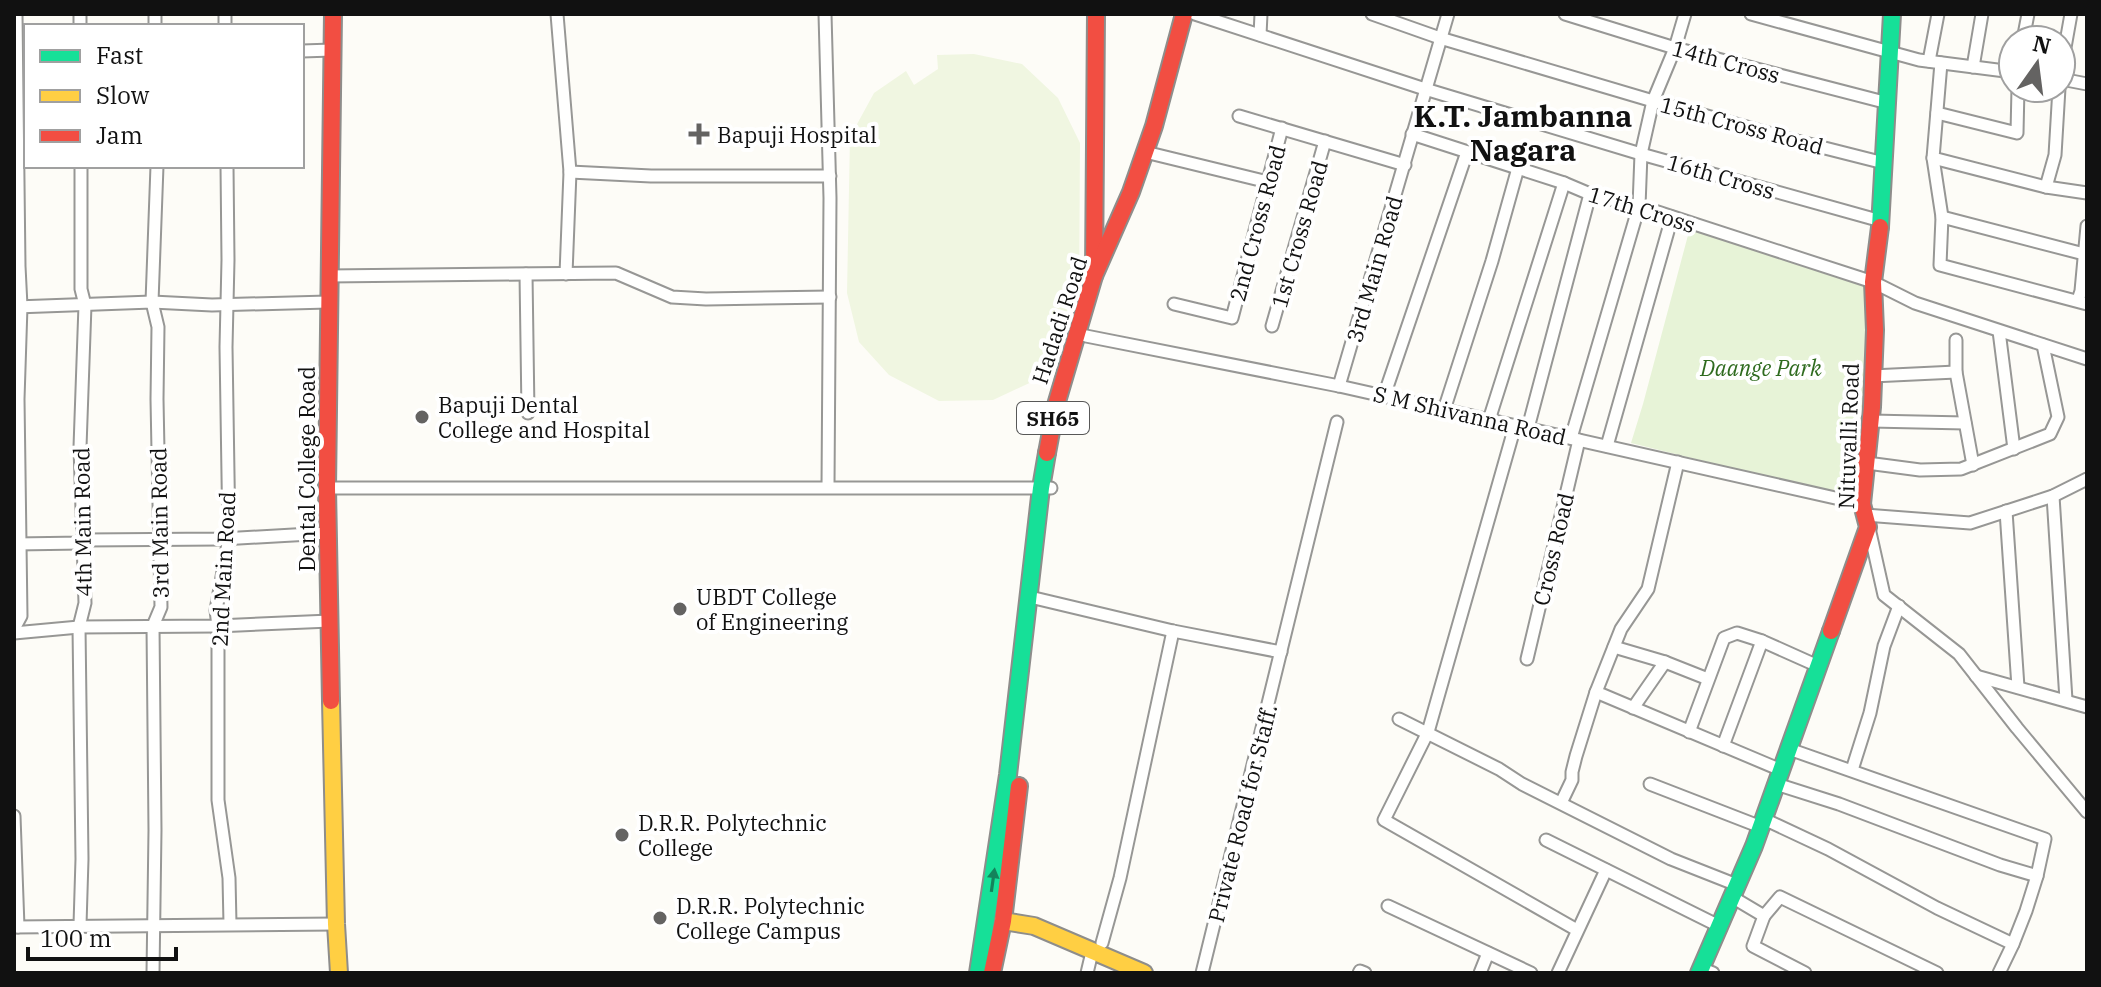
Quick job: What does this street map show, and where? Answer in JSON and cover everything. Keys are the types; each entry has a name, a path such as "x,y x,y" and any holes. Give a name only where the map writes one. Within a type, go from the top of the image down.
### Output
{"street":[{"path":"16,14 19,54 17,307 21,616 14,631 330,621"},
{"name":"Dental College Road","path":"333,14 327,488 339,973"},
{"path":"557,14 570,172 566,274"},
{"path":"825,14 830,176 828,487"},
{"path":"1094,276 1096,14"},
{"name":"Hadadi Road","path":"1005,847 1046,488 1047,446 1056,405 1081,334 1094,276 1115,242 1131,192 1150,153 1154,126 1185,14"},
{"name":"16th Cross","path":"1195,14 1425,89 1881,221"},
{"path":"1260,35 1261,14"},
{"name":"15th Cross Road","path":"1372,14 1440,38 1653,101 1884,163"},
{"name":"3rd Main Road","path":"1339,386 1448,14"},
{"name":"14th Cross","path":"1565,14 1675,48 1888,103"},
{"name":"Cross Road","path":"1527,659 1575,439 1639,206 1641,154 1653,101 1685,14"},
{"path":"1751,14 1935,62 1997,70"},
{"name":"Nituvalli Road","path":"1705,971 1719,926 1789,749 1865,515 1875,330 1873,282 1881,221 1892,14"},
{"path":"1938,14 1935,62 1937,113 1933,158 1942,217 1940,265 2082,302 2087,226"},
{"path":"1973,67 1982,14"},
{"path":"304,51 332,50"},
{"path":"1937,113 2017,133 2018,104"},
{"path":"2046,187 2055,155 2058,104"},
{"path":"1239,116 1405,165"},
{"name":"2nd Cross Road","path":"1174,304 1232,318 1282,128"},
{"name":"17th Cross","path":"1412,134 1590,194 1639,206 1873,282 1915,303 2087,359"},
{"name":"1st Cross Road","path":"1272,326 1325,141"},
{"path":"1384,396 1467,152"},
{"path":"1150,153 1268,182"},
{"path":"1933,158 2046,187 2087,193"},
{"name":"4th Main Road","path":"80,925 79,627 85,603 80,447 85,305 81,289 81,168"},
{"name":"3rd Main Road","path":"153,973 153,626 161,607 158,327 152,302 157,168"},
{"name":"2nd Main Road","path":"227,168 229,538 216,610 218,800 229,878 230,924"},
{"path":"1444,410 1518,168"},
{"path":"570,172 680,177 830,176"},
{"path":"1489,420 1564,183"},
{"path":"1577,930 1384,820 1428,732 1590,194"},
{"path":"1607,446 1672,217"},
{"path":"1942,217 2084,254"},
{"path":"1081,334 1100,292 1115,242 1094,227"},
{"path":"328,276 616,273 672,297 830,297"},
{"path":"526,274 528,413"},
{"path":"17,307 152,302 227,305 328,302"},
{"path":"1999,331 2014,449"},
{"name":"S M Shivanna Road","path":"1081,334 1339,386 1678,462 1865,515 1970,523 2053,496 2087,479"},
{"path":"1956,340 1956,372 1973,465"},
{"path":"1867,463 1920,470 1961,469 2050,434 2058,417 2043,345"},
{"path":"1872,376 1956,372"},
{"path":"1871,421 1965,423"},
{"name":"Private Road for Staff.","path":"1202,973 1337,422"},
{"path":"1561,803 1572,780 1576,756 1596,692 1621,629 1648,589 1678,462"},
{"path":"327,488 1046,488"},
{"path":"2053,496 2066,700"},
{"path":"2006,511 2018,687"},
{"path":"1865,515 1884,595 1959,654 2087,812"},
{"path":"18,544 328,533"},
{"path":"1034,598 1173,631 1281,652"},
{"path":"1852,770 1870,713 1884,646 1899,606"},
{"path":"1087,973 1120,878 1173,631"},
{"path":"1689,732 1724,638 1737,633 1818,666"},
{"path":"1723,746 1762,641"},
{"path":"1614,647 1708,679"},
{"path":"1633,708 1665,662"},
{"path":"1975,675 2087,707"},
{"path":"1596,692 1723,746 1778,777 1839,804 2037,876"},
{"path":"1399,719 1734,891 1764,916"},
{"path":"1789,749 2045,839 2026,911 1999,973"},
{"path":"1650,784 1828,849 1937,908 2013,944"},
{"path":"14,816 16,927 336,924"},
{"path":"1546,840 1719,926"},
{"path":"992,973 1003,921 1005,847"},
{"path":"978,973 1005,847"},
{"path":"1558,973 1606,870"},
{"path":"1805,973 1753,946 1764,916 1780,897 1937,973"},
{"path":"1388,906 1531,973"},
{"path":"1003,921 1034,926 1097,948 1144,973"},
{"path":"1480,973 1488,953"}],"green space":[{"path":"974,54 1022,64 1058,98 1080,143 1079,306 1065,347 1036,380 993,400 939,401 889,375 859,342 847,293 850,137 874,93 906,71 914,85 938,69 937,55"},
{"name":"Daange Park","path":"1691,224 1867,285 1866,417 1857,499 1631,443"}],"traffic: fast":[{"path":"1880,227 1892,14"},
{"path":"978,973 1008,775 1047,453"},
{"path":"1699,973 1754,846 1831,631"}],"traffic: slow":[{"path":"331,701 339,973"},
{"path":"1003,921 1034,926 1144,973"}],"traffic: jam":[{"path":"331,701 327,488 333,14"},
{"path":"1094,276 1096,14"},
{"path":"1047,453 1056,405 1094,276 1131,192 1154,126 1184,14"},
{"path":"1831,631 1868,527 1862,504 1872,407 1873,282 1880,227"},
{"path":"992,973 1003,921 1019,786"}],"place":[{"name":"Bapuji Hospital","path":"699,134"},
{"name":"Bapuji Dental College and Hospital","path":"422,417"},
{"name":"UBDT College of Engineering","path":"680,609"},
{"name":"D.R.R. Polytechnic College","path":"622,835"},
{"name":"D.R.R. Polytechnic College Campus","path":"660,918"}],"district":[{"name":"K.T. Jambanna Nagara","path":"1523,132"}]}
